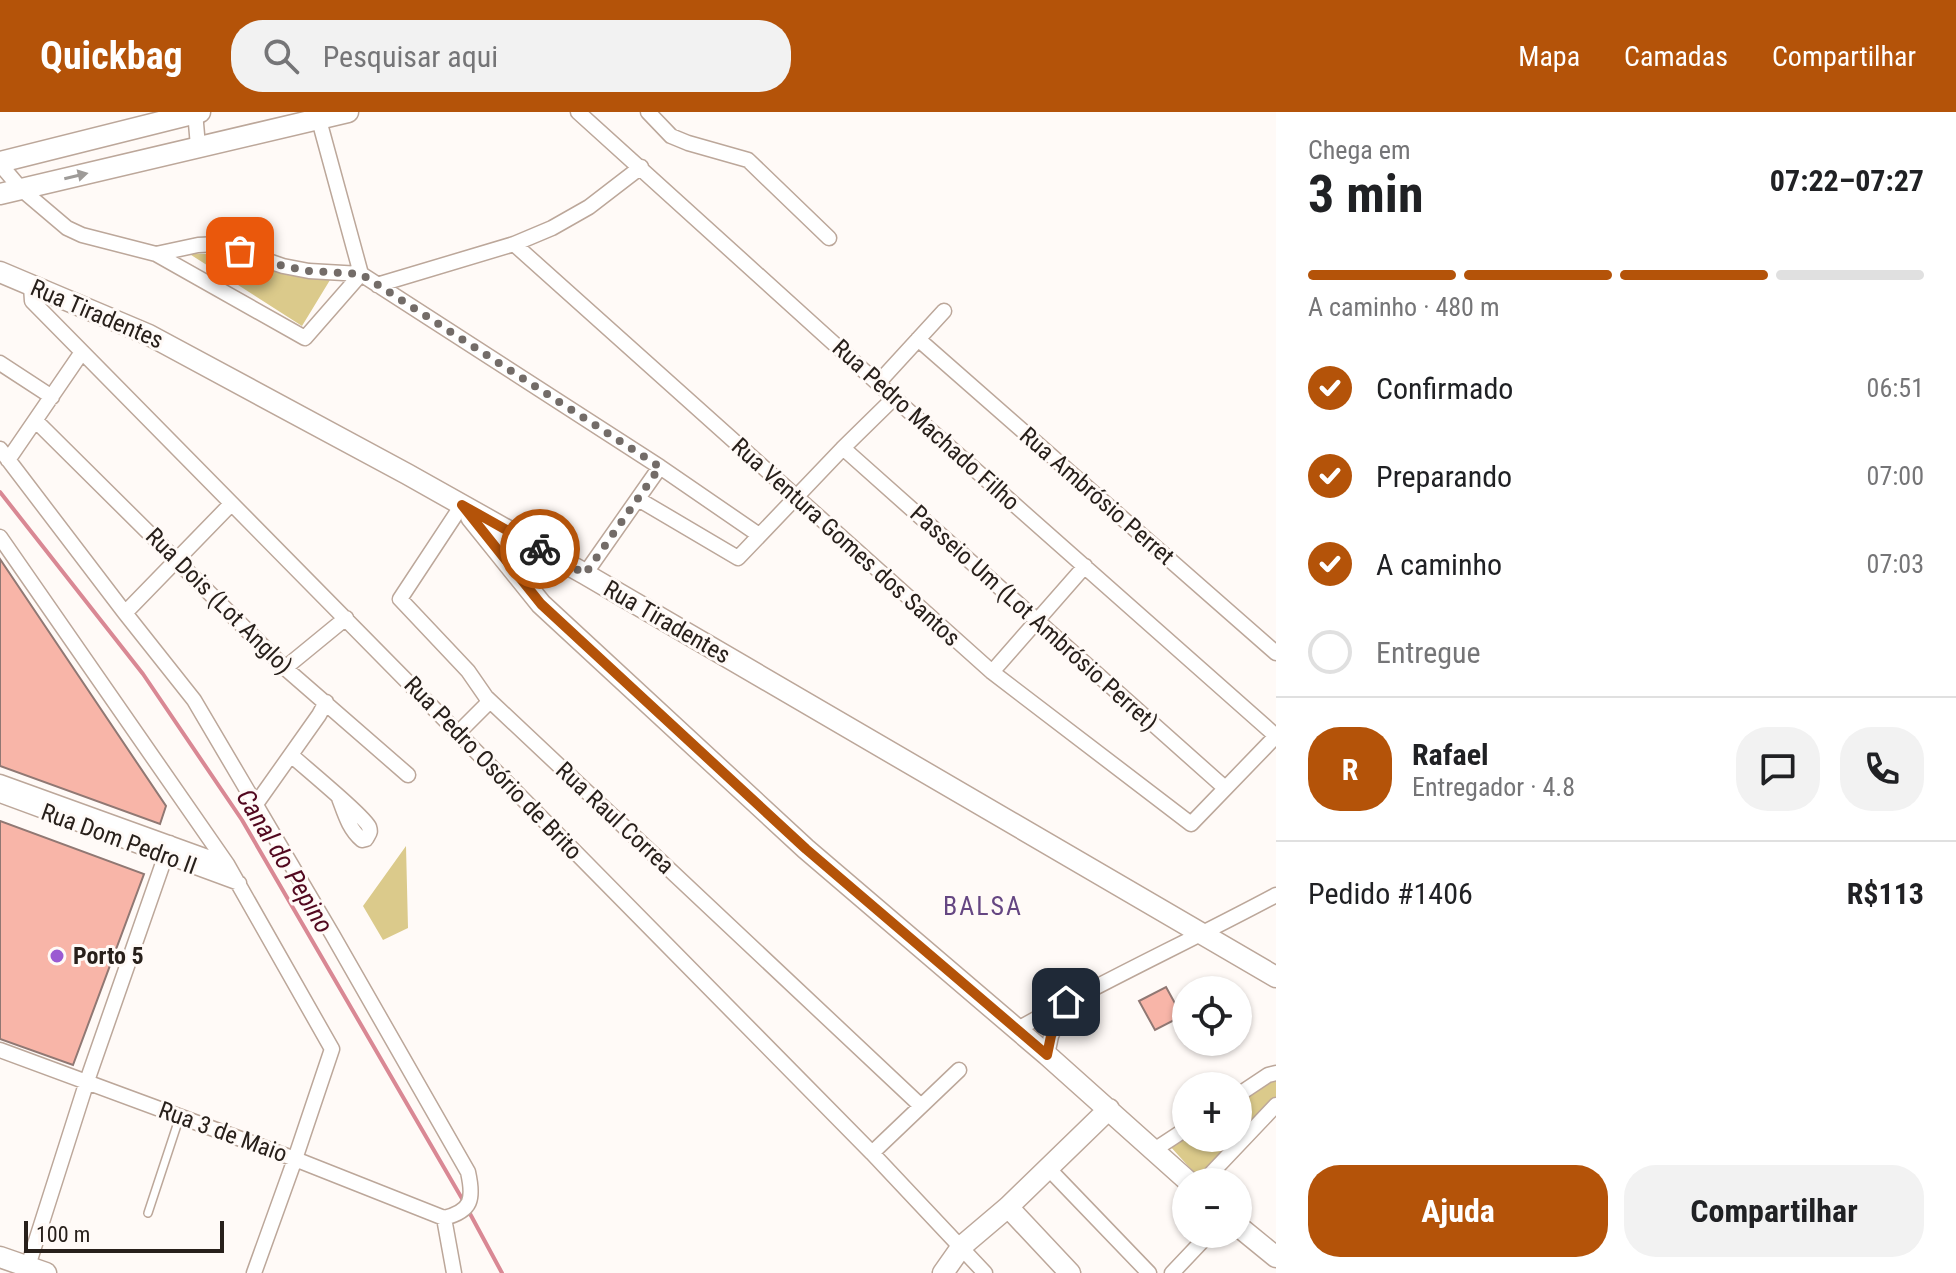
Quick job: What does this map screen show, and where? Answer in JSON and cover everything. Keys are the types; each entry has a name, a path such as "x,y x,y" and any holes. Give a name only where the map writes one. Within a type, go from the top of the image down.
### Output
{"street":[{"path":"198,146 197,112 0,163 21,189 67,228 82,235 156,254 305,338 361,274"},
{"path":"0,194 348,112"},
{"name":"Rua Pedro Machado Filho","path":"578,112 894,398 1276,736"},
{"path":"648,112 671,136 748,160 829,238"},
{"path":"319,120 361,274"},
{"path":"377,285 514,244 552,228 589,207 641,167"},
{"path":"156,254 219,244 283,266 361,274 660,467 759,535"},
{"name":"Rua Ventura Gomes dos Santos","path":"514,244 992,672 1191,824 1225,788"},
{"name":"Rua Tiradentes","path":"0,272 149,335 462,505 1276,977"},
{"name":"Rua Pedro Osório de Brito","path":"31,286 32,301 872,1153 985,1273"},
{"path":"878,383 944,311"},
{"name":"Rua Ambrósio Perret","path":"918,339 1276,653"},
{"path":"82,352 36,421 4,454 194,700 468,1172 472,1190 465,1209 444,1218 454,1273"},
{"path":"0,363 52,397"},
{"path":"638,499 738,558 894,398"},
{"name":"Rua Dois (Lot Anglo)","path":"36,421 285,668 408,775"},
{"name":"Passeio Um (Lot Ambrósio Perret)","path":"843,448 1225,788"},
{"path":"585,574 660,467"},
{"path":"125,613 231,504"},
{"path":"462,505 541,604 806,849 1174,1168"},
{"name":"Rua Raul Correa","path":"462,505 400,599 468,671 490,701 921,1106"},
{"path":"0,537 227,864 332,1049 254,1273"},
{"path":"992,672 1085,566"},
{"path":"285,668 346,618"},
{"path":"458,733 490,701"},
{"path":"256,804 326,702"},
{"path":"1225,788 1276,736"},
{"path":"291,755 339,798"},
{"name":"Rua Dom Pedro II","path":"0,782 239,883"},
{"name":"Rua Dom Pedro II","path":"0,795 83,819"},
{"path":"0,1257 37,1270 87,1081 167,850"},
{"name":"Rua Dom Pedro II","path":"167,850 227,864"},
{"path":"1016,1030 1276,895"},
{"path":"1047,1055 1051,1036 1066,1002"},
{"name":"Rua 3 de Maio","path":"0,1050 295,1159 444,1218"},
{"path":"872,1153 959,1070"},
{"path":"1252,1086 1276,1073"},
{"path":"1216,1168 1276,1105"},
{"path":"943,1273 962,1246 1008,1207 1109,1109"},
{"path":"1154,1150 1172,1138"},
{"path":"1047,1167 1149,1273"},
{"path":"1008,1207 1070,1273"},
{"path":"1252,1237 1276,1257"},
{"path":"1172,1273 1196,1248"}],"lane":[{"path":"148,1213 180,1116"}],"shaded area":[{"path":"188,253 206,254 288,275 330,280 302,326"},
{"path":"406,846 408,928 383,940 363,906"},
{"path":"1276,1080 1276,1100 1252,1124 1252,1092"},
{"path":"1175,1152 1225,1152 1209,1168 1190,1168"}],"building":[{"path":"0,559 166,806 160,824 0,766"},
{"name":"Porto 5","path":"0,821 144,874 73,1065 0,1039"},
{"path":"1166,987 1172,998 1172,1021 1155,1030 1139,1001"}],"waterway":[{"name":"Canal do Pepino","path":"0,492 143,674 242,820 464,1202"},
{"name":"Canal do Pepino","path":"468,1210 502,1273"}],"way so far":[{"path":"240,251 283,266 309,271 361,274 660,467 585,574 540,549"}],"place":[{"name":"Porto 5","path":"57,956"}],"district":[{"name":"BALSA","path":"983,906"}],"route":[{"path":"540,549 462,505 541,604 806,849 1047,1055 1051,1036 1066,1002"}]}
